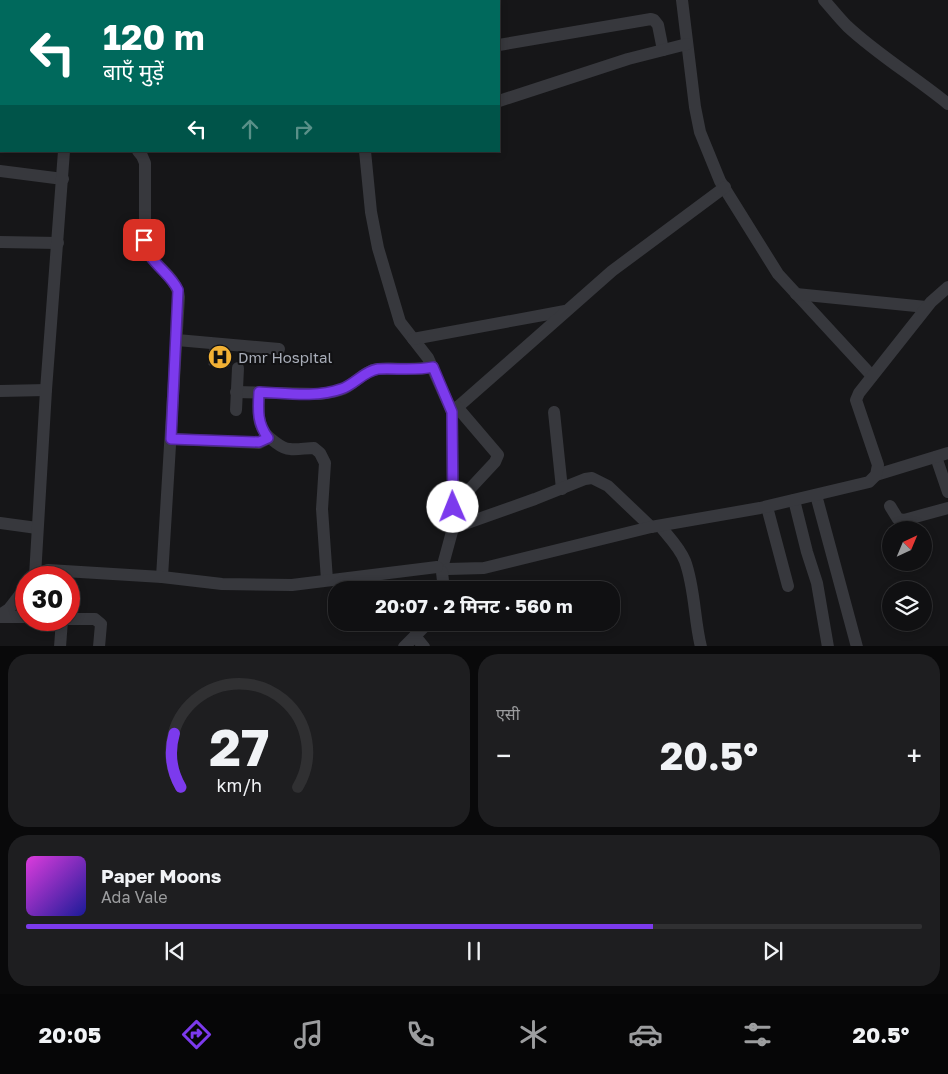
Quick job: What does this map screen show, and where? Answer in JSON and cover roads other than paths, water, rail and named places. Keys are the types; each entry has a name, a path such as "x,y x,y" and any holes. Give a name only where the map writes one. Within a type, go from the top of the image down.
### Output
{"street":[{"path":"682,0 695,107 700,132 725,188 778,274 872,376"},
{"path":"824,0 847,26 948,104"},
{"path":"500,45 651,19 658,25 663,50"},
{"path":"500,101 628,60 687,44"},
{"path":"35,566 64,152"},
{"path":"139,152 145,163 146,248 150,256 175,283 178,290 177,340 162,577"},
{"path":"365,152 371,212 378,248 400,322 428,358 454,410 498,455 495,462 453,507"},
{"path":"0,171 63,179"},
{"path":"444,581 443,567 453,528 454,410 612,271 725,188"},
{"path":"0,242 58,243"},
{"path":"876,476 878,465 856,400 859,393 926,307 947,291"},
{"path":"796,294 926,307"},
{"path":"413,339 567,311"},
{"path":"177,340 279,349"},
{"path":"236,392 320,394 344,388 377,369 416,370 433,367"},
{"path":"236,410 238,368"},
{"path":"0,391 46,390"},
{"path":"259,392 259,422 268,438 290,449 314,448 323,457 325,463 322,509 327,580"},
{"path":"554,412 562,489"},
{"path":"171,439 259,442 268,438"},
{"path":"80,572 162,577 222,584 292,585 443,567 484,568 656,527 767,507 869,482 876,476 942,455 948,492"},
{"path":"453,528 585,479 592,478 602,481 656,527 680,551 684,560 702,646"},
{"path":"816,495 857,646"},
{"path":"794,500 817,583 828,646"},
{"path":"890,506 898,519 904,520 948,508"},
{"path":"767,507 788,586"},
{"path":"0,523 37,528"},
{"path":"0,616 15,601"},
{"path":"0,616 15,617"},
{"path":"80,618 96,619 99,621 101,624 99,646"},
{"path":"60,646 61,631"},
{"path":"404,646 420,631"},
{"path":"415,636 424,646"}],"place":[{"name":"Dmr Hospital","path":"220,357"}]}
